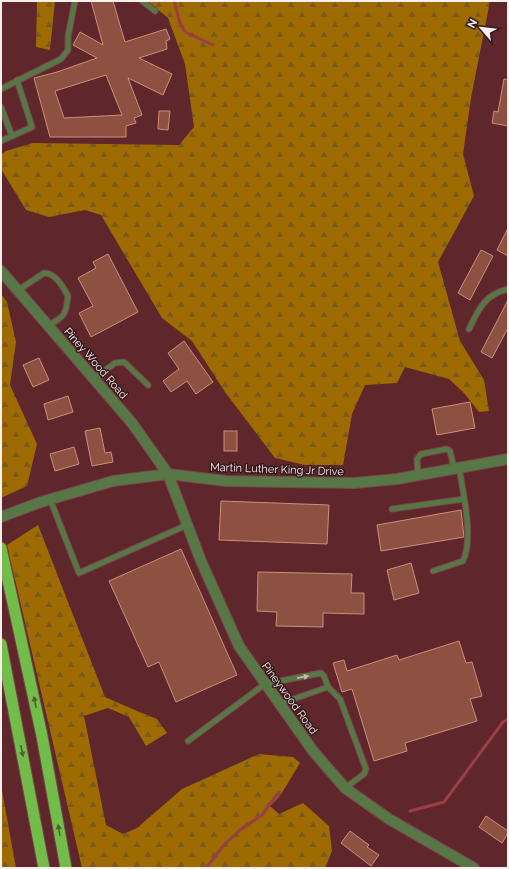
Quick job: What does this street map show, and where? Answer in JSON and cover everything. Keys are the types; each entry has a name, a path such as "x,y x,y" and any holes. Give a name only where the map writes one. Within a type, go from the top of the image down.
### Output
{"highway":[{"path":"1,548 42,736 66,868"},
{"path":"1,644 44,868"}],"street":[{"name":"Piney Wood Road","path":"1,271 132,423 168,474"},
{"name":"Martin Luther King Jr Drive","path":"1,517 45,500 113,481 168,474 226,481 354,483 396,479 508,459"},
{"name":"Pineywood Road","path":"168,474 187,525 239,646 313,751 345,788 389,819 474,868"}],"lane":[{"path":"1,89 61,59 68,50 68,36 75,1"},
{"path":"142,1 155,11"},
{"path":"1,141 32,127 17,80"},
{"path":"1,108 12,136"},
{"path":"17,291 44,273 49,273 54,276 68,296 67,308 63,316 48,326"},
{"path":"469,329 482,305 497,292 508,289"},
{"path":"93,379 115,363 124,362 148,385"},
{"path":"418,475 417,459 421,454 447,449 450,451 456,468 464,499 468,529 467,553 463,561 433,571"},
{"path":"392,509 464,499"},
{"path":"45,500 79,573 187,525"},
{"path":"188,741 241,700 265,684 321,673 324,676 328,687 340,699 366,769 364,774 345,788"},
{"path":"279,704 328,687"}],"green space":[{"path":"37,1 55,1 50,50 36,47"},
{"path":"148,1 490,1 471,98 463,154 474,196 438,262 460,341 484,380 489,411 479,412 464,393 449,379 405,367 397,383 365,385 352,414 343,465 305,465 275,458 225,392 192,341 162,318 101,215 85,210 49,217 26,210 1,169 1,155 6,151 33,143 179,145 194,127 185,64 168,18"},
{"path":"1,294 7,302 16,342 10,385 37,444 27,486 1,498"},
{"path":"38,525 105,697 157,719 167,733 146,746 129,717 108,708 84,716 106,825 123,834 137,828 182,789 259,754 293,757 300,763 280,796 270,806 279,814 303,803 329,826 332,851 325,868 82,868 7,545"},
{"path":"1,785 16,868 1,868"}],"building":[{"path":"91,1 113,1 125,42 166,29 170,39 166,41 167,49 139,58 172,74 163,95 128,78 142,115 134,118 136,123 126,126 126,137 50,137 34,78 57,72 97,58 73,45 80,32 103,45","holes":["106,75 122,115 64,118 55,91"]},
{"path":"504,79 508,80 508,126 492,123 494,111 498,112"},
{"path":"159,111 170,111 168,130 158,129"},
{"path":"508,228 508,256 497,250"},
{"path":"481,250 493,256 470,300 458,293"},
{"path":"108,254 138,312 91,337 79,313 93,306 78,278 96,268 93,262"},
{"path":"508,300 508,328 492,358 481,352"},
{"path":"184,341 213,382 196,394 187,381 171,392 163,381 179,369 168,353"},
{"path":"39,358 49,380 33,387 23,365"},
{"path":"68,396 73,412 48,420 44,404"},
{"path":"470,402 475,428 437,435 432,409"},
{"path":"100,428 105,453 111,452 113,462 92,466 85,431"},
{"path":"224,431 237,431 237,451 224,451"},
{"path":"74,447 79,464 55,471 50,454"},
{"path":"221,501 329,505 327,544 219,540"},
{"path":"461,510 464,537 381,551 377,525"},
{"path":"181,549 237,675 176,702 159,662 148,667 109,581"},
{"path":"411,563 419,593 394,600 387,570"},
{"path":"258,572 352,574 351,593 364,593 364,614 323,613 323,627 276,626 277,612 257,611"},
{"path":"459,641 466,663 472,662 482,696 470,699 477,721 405,743 407,751 374,761 352,689 342,692 333,663 344,660 347,671 397,655 399,660"},
{"path":"486,816 508,831 502,843 479,827"},
{"path":"350,831 369,845 367,847 379,855 371,866 341,843"}],"waterway":[{"path":"174,1 180,23 185,32 213,45"},
{"path":"410,811 444,802 503,722 508,719"},
{"path":"206,868 224,845 240,830 262,815 279,792"}]}
